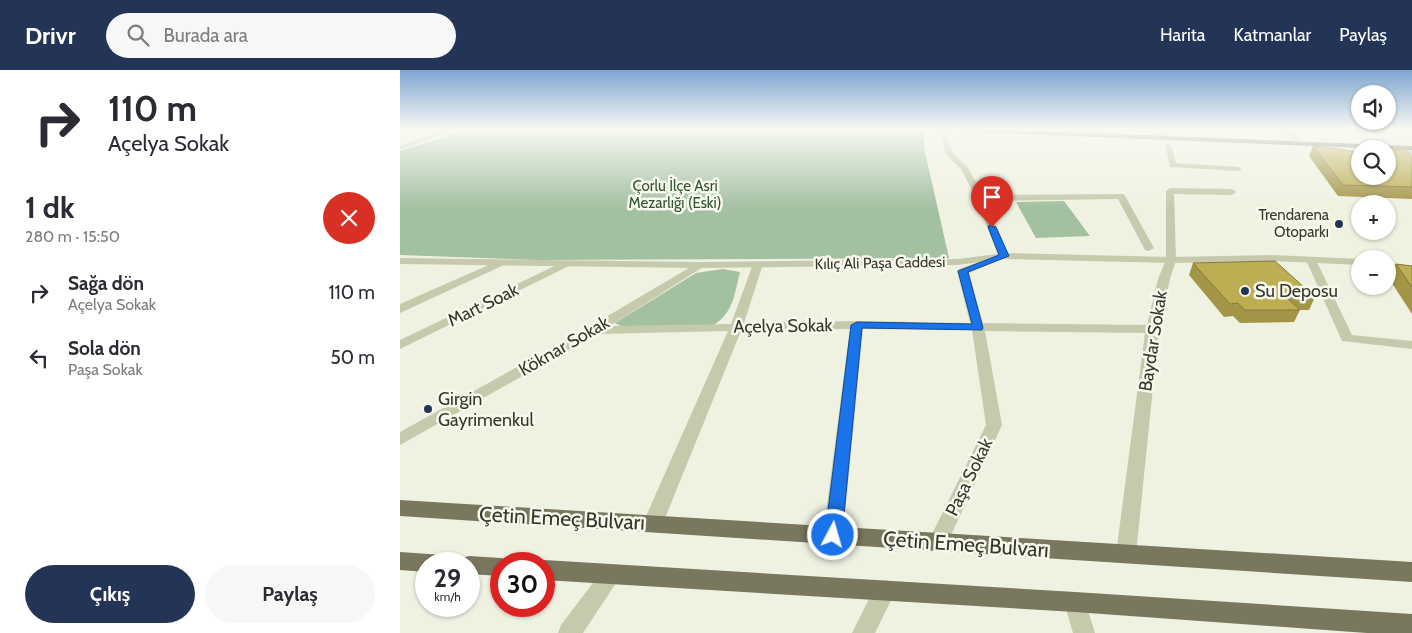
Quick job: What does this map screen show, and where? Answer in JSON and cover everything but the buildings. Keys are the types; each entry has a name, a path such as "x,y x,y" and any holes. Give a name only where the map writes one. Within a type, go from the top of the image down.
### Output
{"main road":[{"name":"Çetin Emeç Bulvarı","path":"400,508 1412,572"},
{"path":"400,561 415,562"},
{"path":"555,571 1075,602 1412,625"}],"street":[{"path":"950,155 964,168 980,198 1004,256"},
{"path":"1170,155 1173,165 1238,169"},
{"name":"Baydar Sokak","path":"1126,554 1152,329 1164,279 1171,260 1170,191 1232,192"},
{"path":"980,198 1121,196 1149,248"},
{"name":"Kılıç Ali Paşa Caddesi","path":"400,261 699,265 958,262 1004,256 1351,262"},
{"name":"Paşa Sokak","path":"938,542 994,426 978,328 963,271 1004,256"},
{"path":"1311,260 1347,338 1412,344"},
{"path":"400,309 500,263"},
{"name":"Mart Soak","path":"400,345 565,264"},
{"path":"653,523 736,327 758,264"},
{"name":"Köknar Sokak","path":"400,439 594,330 699,265"},
{"path":"1396,267 1412,269"},
{"path":"833,535 857,325"},
{"name":"Açelya Sokak","path":"594,330 857,325 1152,329"},
{"path":"569,633 612,574"},
{"path":"863,633 885,590"},
{"path":"1075,602 1084,633"}],"green space":[{"name":"Çorlu İlçe Asri Mezarlığı (Eski)","path":"400,155 926,155 949,258 535,260 400,255"},
{"path":"1064,201 1090,236 1036,238 1016,202"},
{"path":"723,269 740,272 729,309 712,326 623,327 615,323 696,273"}],"place":[{"name":"Trendarena Otoparkı","path":"1339,224"},
{"name":"Su Deposu","path":"1245,291"},
{"name":"Girgin Gayrimenkul","path":"428,409"}],"route":[{"path":"833,535 857,325 978,328 963,271 1004,256 992,227"}]}
